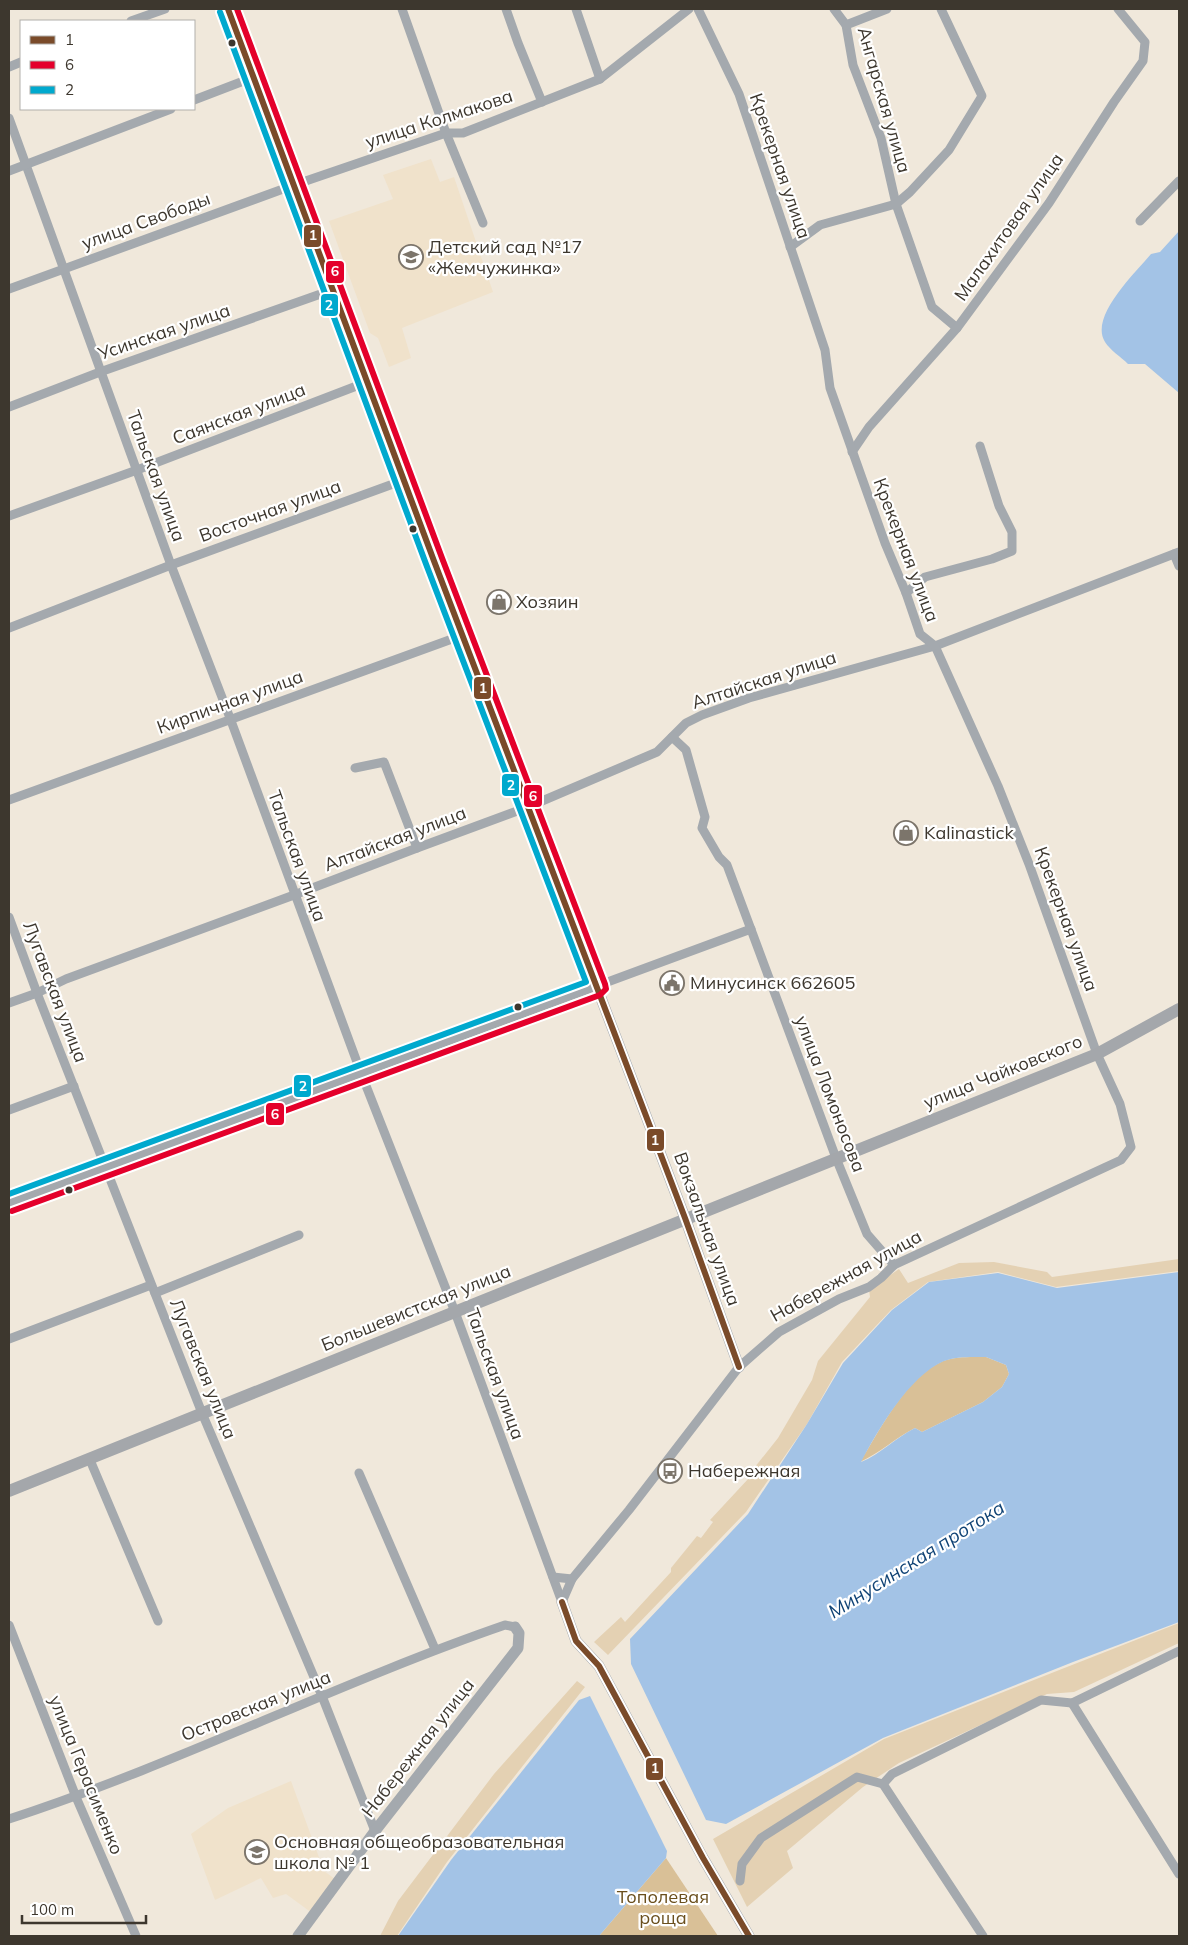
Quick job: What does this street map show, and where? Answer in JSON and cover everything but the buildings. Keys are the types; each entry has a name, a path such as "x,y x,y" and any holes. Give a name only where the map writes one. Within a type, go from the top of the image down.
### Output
{"main road":[{"name":"улица Чайковского","path":"836,1158 1097,1054 1179,1009"},
{"name":"Большевистская улица","path":"9,1491 836,1158"}],"street":[{"path":"134,20 165,9"},
{"name":"Вокзальная улица","path":"228,9 332,290 685,1218 738,1367"},
{"path":"402,9 446,133 483,223"},
{"path":"506,9 542,102"},
{"path":"576,9 600,79"},
{"name":"улица Колмакова","path":"294,186 446,133 463,133 600,79 689,9"},
{"name":"Крекерная улица","path":"698,9 739,94 825,350 830,388 885,543 906,593 920,634 935,646 998,786 1030,864 1097,1054 1120,1104 1131,1146"},
{"name":"Ангарская улица","path":"834,9 846,25 853,65 882,138 896,204 932,307 957,328"},
{"path":"846,25 887,9"},
{"path":"790,247 820,225 896,204 910,192 948,150 982,96 940,9"},
{"name":"Малахитовая улица","path":"852,452 870,427 957,328 1049,204 1114,102 1143,61 1145,42 1118,9"},
{"path":"195,100 254,76"},
{"path":"9,171 168,110"},
{"name":"Тальская улица","path":"9,118 171,566 230,718 294,896 361,1073 455,1312 562,1602"},
{"path":"1140,221 1179,182"},
{"name":"улица Свободы","path":"9,288 294,186"},
{"name":"Усинская улица","path":"9,407 100,372 332,290"},
{"name":"Саянская улица","path":"9,516 137,470 368,382"},
{"path":"906,593 925,577 992,559 1012,551 1012,532 999,506 980,446"},
{"name":"Восточная улица","path":"9,628 404,480"},
{"path":"1176,553 1179,566"},
{"name":"Алтайская улица","path":"9,1003 37,993 66,979 294,896 528,807 657,752 686,723 749,698 935,646 1176,553"},
{"name":"Кирпичная улица","path":"9,800 230,718 463,635"},
{"name":"улица Ломоносова","path":"672,737 686,750 705,817 702,828 719,857 727,865 836,1158 867,1234 894,1264"},
{"path":"355,768 384,762 416,848"},
{"name":"Лугавская улица","path":"9,916 37,993 202,1413 322,1696 375,1831"},
{"path":"9,1203 751,929"},
{"path":"9,1110 74,1086"},
{"name":"Набережная улица","path":"562,1602 572,1579 629,1510 738,1367 778,1332 839,1299 869,1287 881,1278 894,1264 1121,1160 1131,1146"},
{"path":"9,1339 153,1289 299,1235"},
{"path":"90,1460 158,1621"},
{"path":"359,1473 435,1649"},
{"path":"553,1577 572,1579"},
{"path":"562,1602 576,1641 599,1666 703,1858 749,1936"},
{"name":"улица Герасименко","path":"9,1625 76,1797 136,1936"},
{"name":"Островская улица","path":"9,1819 76,1797 435,1649 505,1625 515,1627"},
{"name":"Набережная улица","path":"298,1936 375,1831 518,1648 519,1633 515,1627"},
{"path":"883,1784 892,1774 1041,1700 1072,1703 1179,1651"},
{"path":"1072,1703 1179,1874"},
{"path":"740,1881 742,1864 761,1838 857,1777 883,1784 983,1936"}],"shaded area":[{"name":"Детский сад №17 «Жемчужинка»","path":"431,159 440,182 454,177 493,292 402,328 411,358 389,367 378,338 370,333 329,221 393,199 383,175"},
{"path":"1179,1259 1179,1271 1056,1287 998,1272 928,1282 891,1310 842,1362 807,1424 746,1512 608,1655 594,1642 621,1617 625,1622 671,1572 671,1568 697,1536 701,1538 713,1522 710,1520 749,1478 747,1477 778,1438 812,1380 818,1361 870,1297 869,1290 899,1269 908,1283 959,1263 994,1262 1047,1272 1052,1277"},
{"path":"1179,1623 1179,1643 1074,1692 1047,1694 899,1763 863,1787 787,1851 793,1868 747,1907 713,1839 884,1739"},
{"path":"577,1681 585,1687 447,1862 397,1936 380,1936 398,1901 494,1774"},
{"name":"Основная общеобразовательная школа № 1","path":"291,1781 324,1871 335,1879 312,1913 286,1894 273,1898 261,1878 215,1900 191,1834 228,1808"}],"green space":[{"path":"986,1357 1006,1365 1009,1374 1002,1387 983,1402 922,1432 915,1428 860,1462 895,1405 917,1379 943,1361 953,1358"},
{"name":"Тополевая роща","path":"666,1858 718,1936 599,1936"}],"water":[{"path":"1179,231 1179,393 1145,364 1128,364 1107,345 1102,332 1103,320 1108,308 1125,284 1151,254 1160,252"},
{"name":"Минусинская протока","path":"1179,1272 1179,1622 883,1738 726,1824 706,1820 631,1664 630,1639 748,1514 807,1424 843,1363 892,1310 929,1282 998,1273 1057,1288","holes":["965,1357 986,1357 1006,1365 1009,1374 1002,1387 983,1402 922,1432 915,1428 875,1455 861,1462 896,1405 907,1391 931,1368 949,1359"]},
{"path":"590,1696 667,1851 666,1858 599,1936 398,1936 451,1860 579,1700"}],"transit line":[{"name":"1","path":"228,9 434,561 685,1218 739,1367"},
{"name":"6","path":"12,1211 600,995 606,989 442,558 237,9"},
{"name":"2","path":"9,1194 586,982 426,564 220,12"},
{"name":"1","path":"562,1602 576,1641 599,1666 703,1858 749,1936"}],"place":[{"name":"Детский сад №17 «Жемчужинка»","path":"411,257"},
{"name":"Хозяин","path":"499,602"},
{"name":"Kalinastick","path":"906,833"},
{"name":"Минусинск 662605","path":"672,983"},
{"name":"Набережная","path":"670,1471"},
{"name":"Основная общеобразовательная школа № 1","path":"257,1852"}]}
